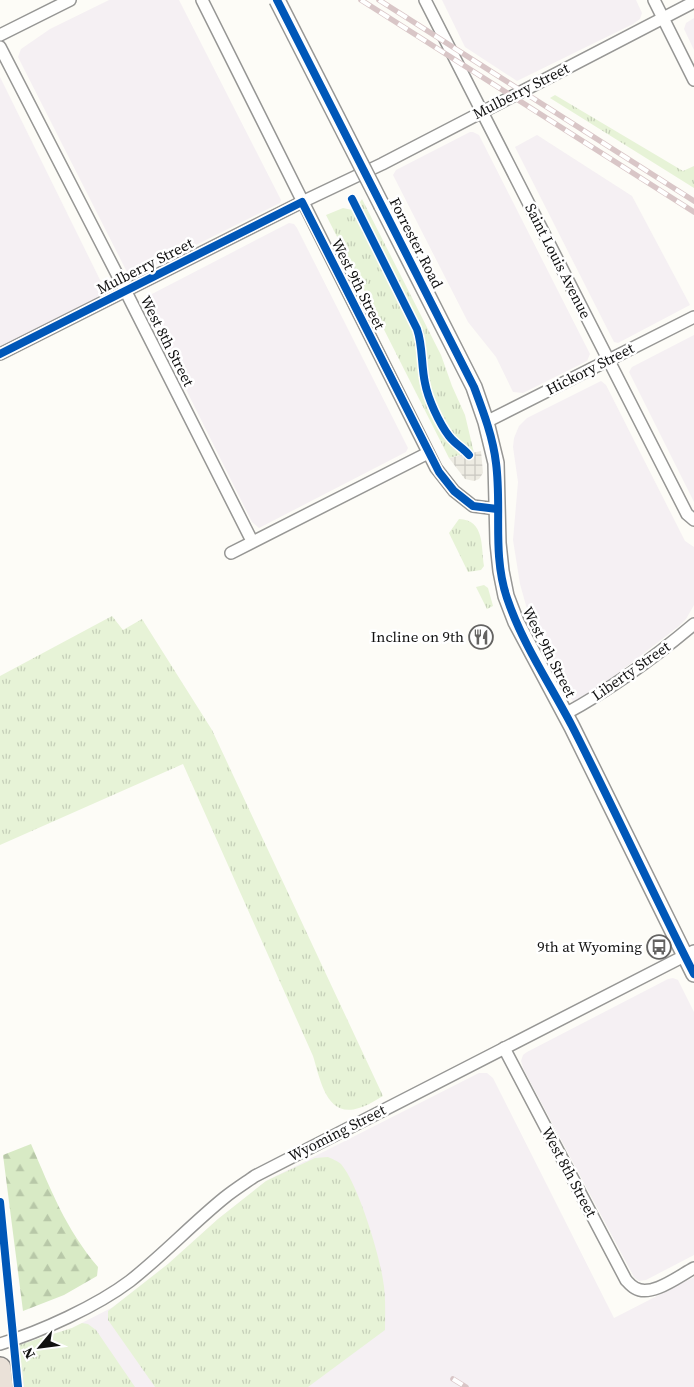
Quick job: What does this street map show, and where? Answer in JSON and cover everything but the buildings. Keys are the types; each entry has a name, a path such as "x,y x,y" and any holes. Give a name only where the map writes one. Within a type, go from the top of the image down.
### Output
{"highway":[{"path":"0,1368 2,1387"}],"street":[{"path":"0,35 70,0"},
{"name":"West 9th Street","path":"202,0 438,472 454,491 473,506 497,509 500,571 506,596 516,622 689,953 694,974"},
{"name":"Forrester Road","path":"277,0 474,386 486,422 496,463 497,509"},
{"name":"Saint Louis Avenue","path":"425,0 687,514 694,520"},
{"path":"654,0 694,80"},
{"name":"Mulberry Street","path":"0,354 302,202 382,164 694,2"},
{"name":"West 8th Street","path":"0,47 252,541"},
{"name":"Hickory Street","path":"486,422 694,317"},
{"path":"230,553 428,453"},
{"name":"Liberty Street","path":"565,714 592,699 677,639 694,624"},
{"name":"Wyoming Street","path":"0,1344 13,1340 101,1300 128,1282 224,1198 255,1176 689,953"},
{"name":"West 8th Street","path":"504,1048 626,1280 635,1289 648,1291 658,1288 694,1268"}],"shaded area":[{"path":"109,0 179,0 281,200 280,203 130,278 18,57 21,49 50,29"},
{"path":"442,0 636,0 642,13 640,19 633,24 517,81 465,47"},
{"path":"694,18 694,50 684,29 686,23"},
{"path":"0,77 105,290 101,296 0,348"},
{"path":"470,132 479,135 590,354 587,361 523,393 513,392 496,357 468,322 393,175 396,170"},
{"path":"537,135 632,196 690,305 618,343 614,342 515,147"},
{"path":"289,223 294,224 297,228 408,448 406,452 259,528 252,522 143,303 148,296"},
{"path":"694,335 694,502 629,372 632,367"},
{"path":"601,381 606,385 685,541 694,547 694,605 686,619 679,626 595,691 573,702 527,609 520,584 513,540 518,482 513,447 514,438 519,426 527,418"},
{"path":"481,451 483,473 479,479 474,481 465,479 449,458"},
{"path":"673,978 678,980 694,1012 694,1255 646,1280 639,1281 634,1277 524,1070 521,1061 523,1055 527,1052"},
{"path":"479,1073 487,1073 493,1078 614,1318 694,1277 694,1387 22,1387 17,1346 72,1328 113,1307 168,1264 218,1219 266,1181"}],"green space":[{"path":"555,95 683,171 694,166 694,188 550,98"},
{"path":"362,199 441,355 465,415 474,453 452,434 435,403 427,380 420,329 361,210 360,202"},
{"path":"343,208 352,210 355,213 410,321 416,342 423,388 429,408 446,437 461,451 460,455 449,458 326,215"},
{"path":"459,519 473,524 478,529 482,543 484,566 481,570 468,572 449,533"},
{"path":"484,585 488,588 493,606 487,609 476,587"},
{"path":"112,616 123,630 142,619 212,730 383,1096 371,1103 348,1110 339,1108 326,1094 313,1056 183,764 0,845 0,676"},
{"path":"31,1144 52,1193 76,1238 98,1267 97,1276 64,1295 23,1311 3,1155"},
{"path":"328,1157 340,1163 348,1174 367,1219 383,1280 385,1330 308,1387 155,1387 108,1320 108,1311 168,1264 218,1219 266,1181 315,1158"},
{"path":"82,1323 88,1324 96,1330 135,1387 24,1387 19,1345"}],"railway":[{"path":"361,0 694,212"},
{"path":"379,0 694,201"},
{"path":"453,1379 466,1387"}],"cycle path":[{"path":"277,0 474,387 495,453 498,480 500,565 502,581 513,615 528,647 588,757 694,974"},
{"path":"352,199 417,329 425,383 434,411 449,436 469,455"},
{"path":"0,354 302,202 439,472 454,491 473,506 497,509"},
{"path":"0,1202 18,1387"}],"place":[{"name":"Incline on 9th","path":"481,637"},
{"name":"9th at Wyoming","path":"659,947"}]}
